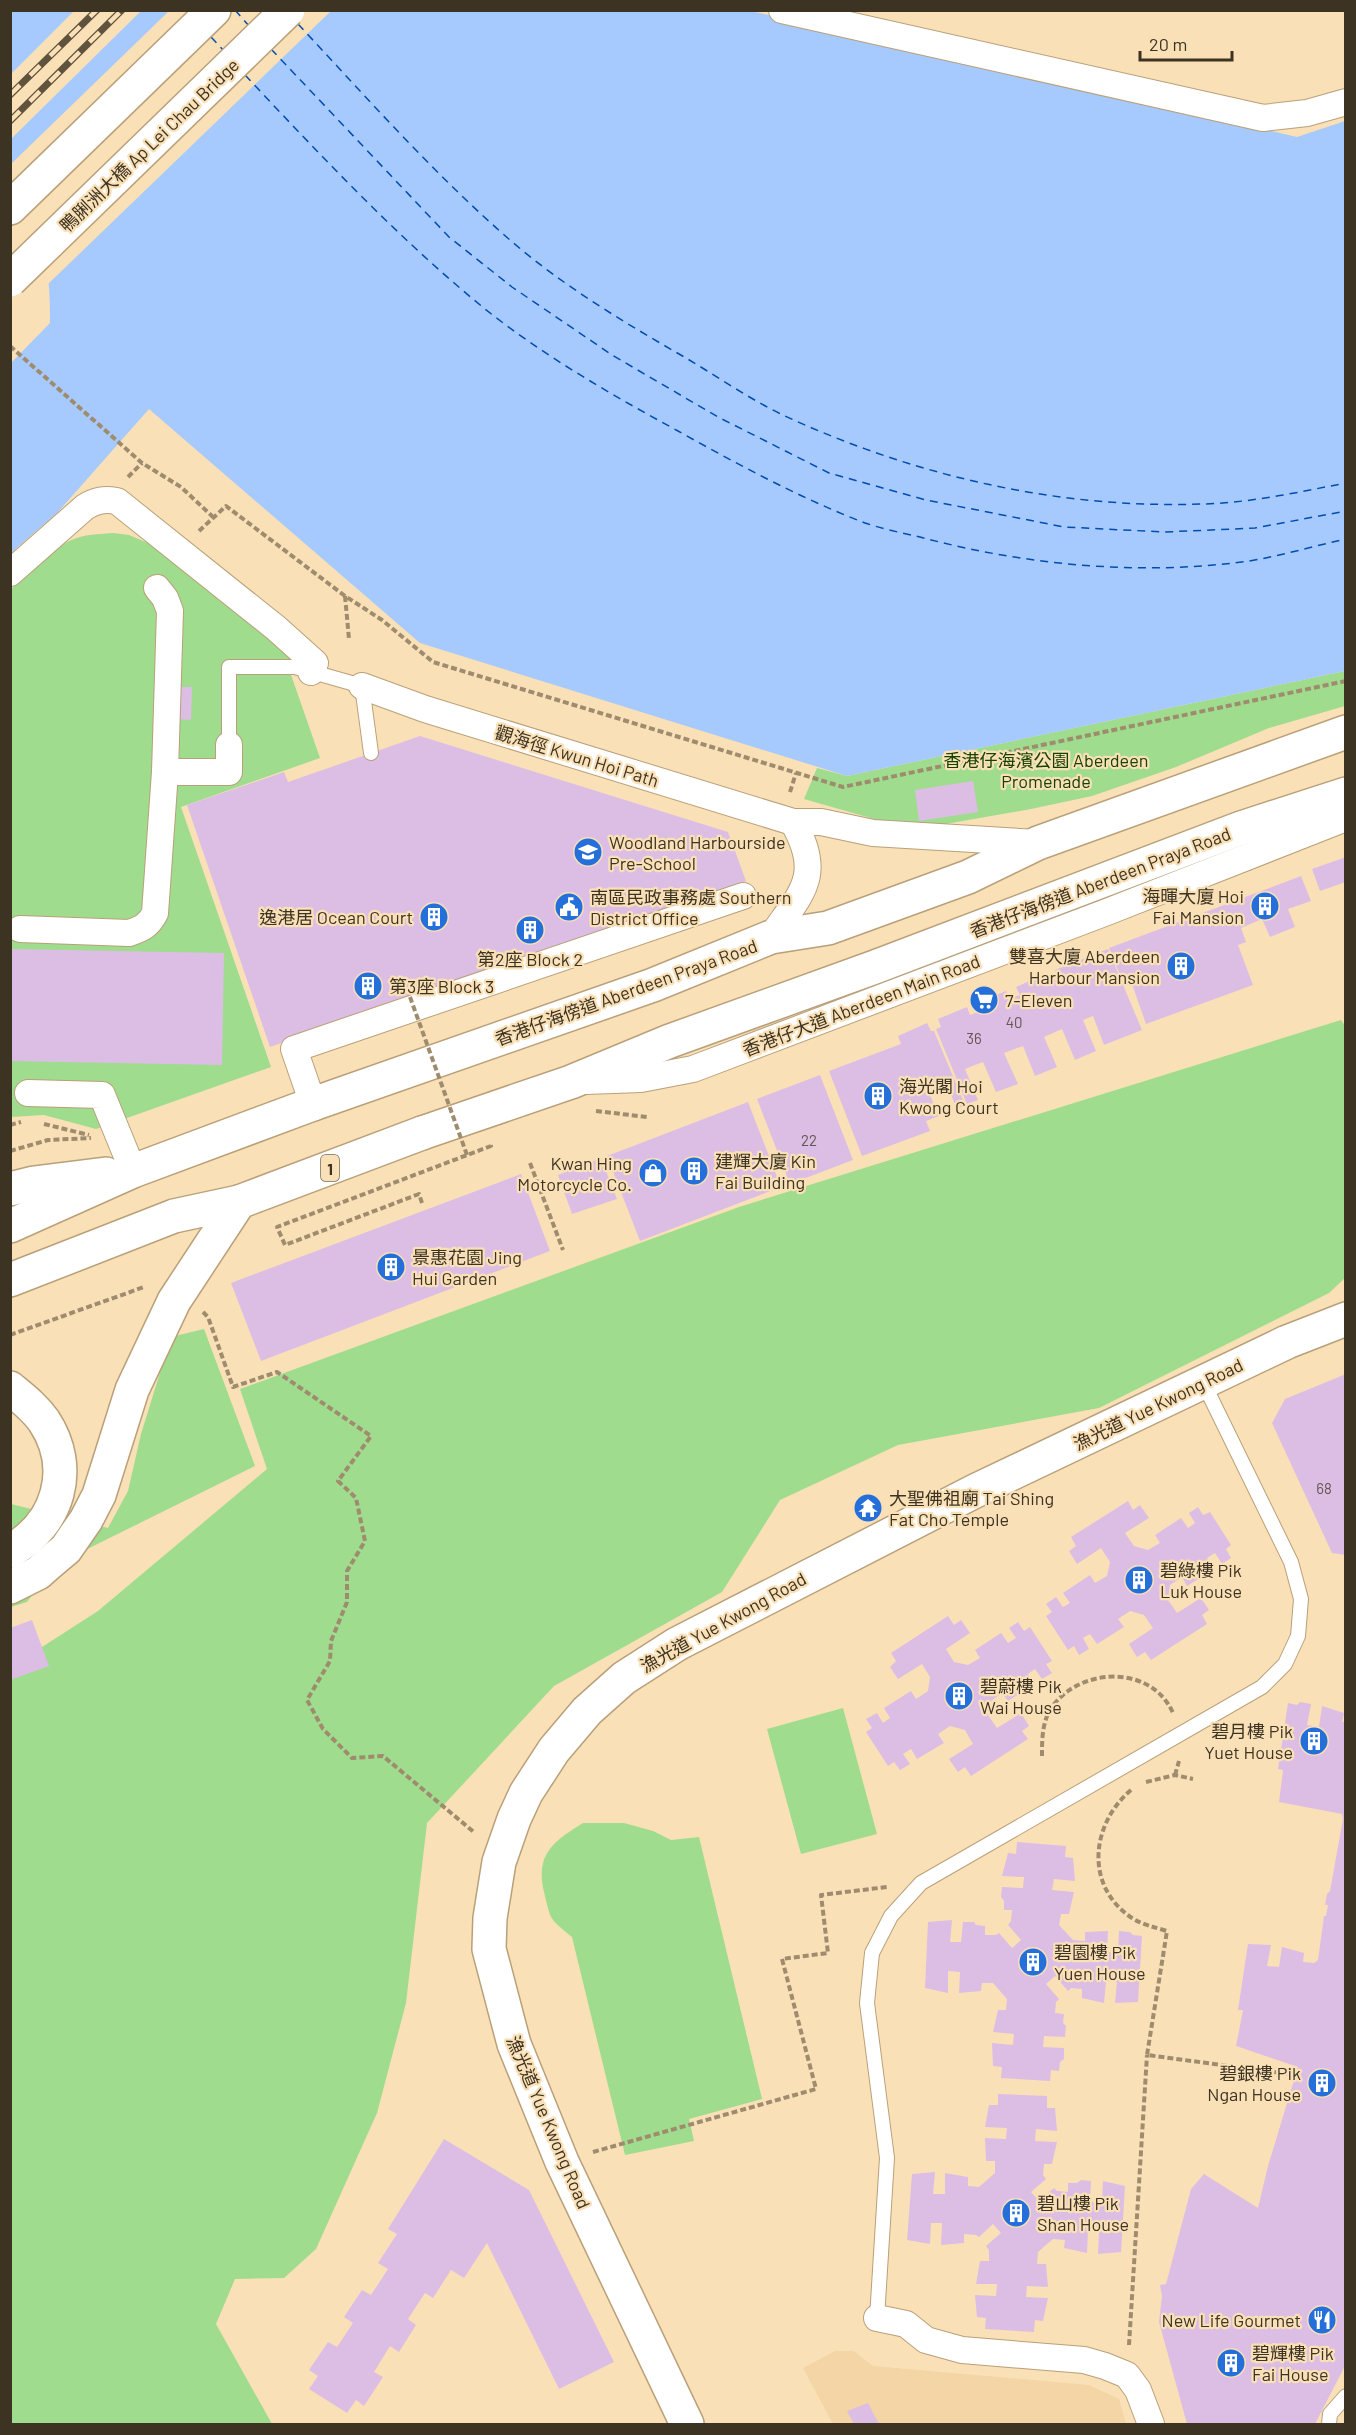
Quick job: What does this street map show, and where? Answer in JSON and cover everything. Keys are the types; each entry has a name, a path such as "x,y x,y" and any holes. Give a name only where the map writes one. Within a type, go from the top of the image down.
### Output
{"main road":[{"path":"10,208 214,10"},
{"name":"鴨脷洲大橋 Ap Lei Chau Bridge","path":"10,280 288,10"},
{"name":"香港仔海傍道 Aberdeen Praya Road","path":"10,1226 133,1171 313,1104 634,992 771,938 828,928 968,877 1038,843 1346,732"},
{"name":"香港仔海傍道 Aberdeen Praya Road","path":"10,1280 174,1216 239,1202 422,1133 578,1096 670,1041 875,967 1241,828 1346,794"},
{"path":"10,1190 34,1183 133,1171"},
{"path":"10,1587 38,1573 66,1549 86,1520 99,1495 132,1390 174,1300 239,1202"},
{"name":"漁光道 Yue Kwong Road","path":"687,2424 560,2156 514,2044 489,1949 490,1918 499,1862 526,1793 554,1750 587,1711 624,1678 650,1660 715,1623 947,1505 1308,1333 1346,1319"},
{"path":"10,1388 26,1401 44,1421 58,1453 59,1488 56,1502 40,1528 10,1551"}],"street":[{"path":"782,10 1263,118 1307,114 1346,102"},
{"path":"10,573 85,507 95,501 106,499 117,501 276,628 313,667"},
{"path":"20,929 129,933 140,930 150,922 155,913 165,772 170,610 165,598 157,588"},
{"name":"觀海徑 Kwun Hoi Path","path":"362,686 425,709 790,810 821,822 873,832 1038,843"},
{"path":"165,772 229,772 229,745"},
{"path":"771,938 801,895 806,879 807,858 804,842 790,810"},
{"name":"香港仔大道 Aberdeen Main Road","path":"578,1096 641,1078 693,1069 1107,912 1346,818"},
{"path":"313,1104 294,1049 743,896"},
{"path":"28,1093 102,1095 133,1171"},
{"path":"877,2318 906,2324 926,2340 962,2350 1084,2360 1105,2366 1127,2376 1138,2391 1151,2424"}],"lane":[{"path":"229,745 229,667 313,667 362,686 371,753"},
{"path":"877,2318 887,2158 867,2002 872,1953 891,1916 921,1882 1180,1732 1262,1688 1285,1664 1298,1635 1301,1599 1292,1562 1203,1382"},
{"path":"1329,2424 1330,2414 1346,2396"}],"path":[{"path":"10,346 142,463 181,487 213,517 226,506 345,596 382,620 433,662 843,787 1346,681"},
{"path":"131,473 142,463"},
{"path":"345,596 348,639"},
{"path":"790,810 796,772"},
{"path":"410,998 467,1155 277,1227 285,1245 419,1194 422,1203"},
{"path":"578,1096 648,1118"},
{"path":"10,1125 28,1123"},
{"path":"10,1151 48,1140 101,1138 38,1123"},
{"path":"530,1163 562,1250"},
{"path":"10,1335 148,1285"},
{"path":"208,1317 233,1387 277,1372 371,1436 338,1481 356,1498 365,1541 347,1571 347,1602 332,1641 330,1662 307,1700 323,1729 352,1758 383,1756 480,1838"},
{"path":"1042,1756 1042,1733 1050,1711 1065,1693 1085,1680 1108,1675 1132,1678 1153,1689 1170,1706 1180,1732 1182,1752 1175,1775"},
{"path":"1127,2376 1146,2055 1167,1931 1144,1925 1120,1908 1102,1881 1098,1853 1101,1832 1109,1813 1119,1800 1148,1781 1175,1775 1193,1779"},
{"path":"585,2155 816,2089 782,1959 828,1953 821,1895 921,1882"},
{"path":"1146,2055 1296,2075"}],"shaded area":[{"path":"835,2351 854,2351 873,2366 1089,2385 1119,2399 1126,2424 833,2424 803,2368"}],"green space":[{"path":"113,533 129,535 162,549 296,661 290,672 320,758 181,807 271,1067 96,1129 44,1115 11,1117 11,589 42,559 60,546 84,536"},
{"name":"香港仔海濱公園 Aberdeen Promenade","path":"1345,671 1345,706 1269,728 1176,767 1092,796 940,825 881,821 804,799 817,768 847,776"},
{"path":"1341,1020 1346,1027 1346,1277 1329,1293 1099,1408 898,1445 780,1500 722,1592 554,1686 427,1823 406,2003 377,2113 316,2249 284,2278 235,2279 216,2324 272,2424 11,2424 11,1667 98,1611 267,1469 240,1389 739,1207"},
{"path":"204,1329 255,1466 55,1565 27,1602 11,1607 11,1504 108,1528 128,1491 141,1434 171,1337"},
{"path":"843,1708 877,1834 801,1854 767,1729"},
{"path":"583,1823 624,1823 653,1831 671,1840 699,1837 762,2099 689,2119 694,2141 625,2155 572,1937 552,1918 542,1879 542,1868 549,1850 563,1836"}],"water":[{"path":"11,11 751,11 1297,137 1345,121 1345,671 847,776 420,643 149,409 58,512 11,553 11,363 50,323 49,286 44,258 28,228 11,209"}],"pier":[{"path":"74,11 141,11 11,139 11,74"},
{"path":"169,11 331,11 45,287 39,253 25,227 10,213 11,164"}],"building":[{"path":"174,687 192,687 191,720 173,719"},
{"name":"逸港居 Ocean Court","path":"420,736 728,832 746,881 270,1047 187,805 284,772 288,782"},
{"path":"973,781 978,812 919,821 915,790"},
{"path":"1346,857 1346,882 1320,891 1312,869"},
{"name":"雙喜大廈 Aberdeen Harbour Mansion","path":"1301,876 1311,901 1288,909 1295,927 1270,937 1262,919 1241,928 1246,942 1238,945 1253,985 1146,1024 1132,984 1124,985 1109,948"},
{"path":"11,949 224,953 222,1065 10,1061"},
{"path":"1108,949 1142,1030 1104,1045 1093,1016 1083,1020 1096,1051 1075,1060 1062,1029 1044,1037 1057,1067 1035,1076 1023,1046 1004,1053 1018,1084 996,1092 983,1062 965,1069 978,1100 967,1104 936,1029 941,1027 938,1019 967,1007 970,1015 980,1011 977,1003 1006,991 1010,999 1020,995 1016,987 1045,974 1049,982 1059,978 1055,970"},
{"name":"海光閣 Hoi Kwong Court","path":"927,1023 931,1031 934,1031 965,1105 957,1109 944,1078 926,1086 939,1116 926,1121 930,1131 862,1156 829,1071 901,1044 898,1036"},
{"path":"820,1075 853,1160 790,1184 757,1099"},
{"name":"建輝大廈 Kin Fai Building","path":"748,1102 781,1187 640,1241 607,1156"},
{"path":"601,1158 617,1199 572,1214 558,1175"},
{"name":"景惠花園 Jing Hui Garden","path":"521,1174 550,1251 261,1361 231,1283"},
{"path":"1346,1374 1346,1555 1332,1553 1272,1423 1285,1399"},
{"name":"碧綠樓 Pik Luk House","path":"1128,1501 1133,1510 1140,1505 1149,1518 1125,1533 1134,1546 1148,1550 1160,1543 1155,1535 1181,1518 1188,1528 1195,1523 1189,1513 1198,1507 1203,1515 1210,1512 1231,1545 1226,1549 1231,1558 1222,1564 1215,1553 1207,1558 1214,1569 1187,1586 1182,1577 1170,1585 1168,1600 1177,1613 1201,1598 1209,1610 1202,1615 1207,1624 1151,1660 1145,1652 1137,1657 1129,1644 1153,1628 1144,1615 1130,1611 1118,1619 1124,1627 1097,1644 1090,1634 1083,1638 1089,1649 1079,1655 1074,1646 1068,1650 1046,1616 1052,1612 1046,1604 1056,1597 1063,1607 1070,1603 1063,1593 1090,1575 1095,1583 1107,1576 1110,1562 1101,1548 1077,1564 1069,1551 1076,1546 1071,1537"},
{"name":"碧蔚樓 Pik Wai House","path":"948,1616 954,1625 961,1620 970,1633 946,1649 954,1662 968,1665 980,1658 975,1650 1001,1633 1008,1643 1016,1638 1009,1628 1018,1622 1024,1631 1030,1627 1052,1661 1046,1664 1052,1673 1042,1679 1035,1669 1028,1674 1034,1684 1008,1701 1002,1693 991,1701 988,1715 997,1728 1021,1713 1029,1726 1022,1731 1028,1739 971,1776 965,1767 958,1772 949,1759 973,1744 965,1730 950,1726 938,1734 944,1743 917,1759 911,1749 903,1754 910,1764 900,1770 894,1762 888,1766 866,1732 872,1728 866,1719 877,1713 883,1723 890,1718 884,1708 911,1691 916,1699 928,1691 930,1677 922,1664 898,1679 890,1667 896,1661 891,1653"},
{"path":"32,1620 49,1666 10,1680 10,1628"},
{"path":"1300,1702 1311,1704 1307,1725 1319,1727 1322,1706 1344,1713 1342,1722 1346,1722 1346,2364 1315,2424 1187,2424 1159,2322 1162,2296 1160,2285 1166,2284 1191,2189 1204,2174 1258,2208 1268,2166 1298,2067 1236,2046 1243,2010 1238,2010 1248,1944 1271,1945 1267,1966 1279,1967 1282,1947 1304,1953 1303,1962 1314,1963 1318,1960 1324,1916 1326,1916 1328,1905 1325,1905 1327,1894 1330,1891 1343,1819 1342,1814 1279,1802 1283,1770 1278,1769 1288,1703 1297,1705"},
{"name":"碧園樓 Pik Yuen House","path":"1017,1842 1066,1846 1065,1857 1073,1858 1075,1881 1054,1879 1052,1890 1074,1892 1069,1914 1061,1914 1059,1925 1073,1940 1085,1941 1085,1932 1108,1931 1107,1952 1118,1953 1119,1931 1142,1936 1138,2002 1115,2003 1117,1982 1106,1981 1104,2003 1082,1998 1082,1989 1071,1988 1068,1991 1055,1976 1046,1984 1059,1999 1056,2002 1055,2013 1064,2014 1063,2023 1066,2026 1065,2037 1044,2036 1043,2047 1064,2048 1064,2059 1060,2062 1059,2071 1051,2070 1050,2081 1001,2078 1002,2067 993,2066 992,2043 1013,2045 1014,2034 993,2032 998,2010 1006,2010 1007,1999 993,1983 982,1983 981,1991 959,1993 960,1972 948,1971 948,1993 925,1988 928,1922 952,1920 950,1942 961,1942 963,1922 974,1922 976,1925 985,1926 985,1935 999,1933 1012,1948 1021,1940 1008,1925 1011,1921 1012,1910 1004,1910 1004,1901 1001,1897 1002,1887 1023,1888 1024,1877 1002,1876 1008,1853 1016,1854"},
{"name":"碧山樓 Pik Shan House","path":"998,2094 1047,2096 1047,2108 1055,2108 1057,2131 1036,2129 1035,2141 1057,2142 1052,2164 1044,2164 1043,2175 1046,2179 1031,2192 1039,2201 1054,2188 1057,2191 1068,2192 1068,2183 1077,2183 1081,2180 1091,2181 1090,2202 1102,2203 1103,2181 1125,2186 1121,2252 1098,2254 1099,2232 1088,2231 1087,2253 1064,2248 1065,2240 1053,2239 1038,2252 1037,2264 1046,2264 1048,2287 1027,2286 1026,2297 1048,2298 1043,2321 1035,2320 1034,2332 985,2329 986,2318 977,2317 975,2295 996,2296 997,2284 976,2284 980,2261 989,2261 989,2250 986,2246 1001,2233 993,2224 979,2237 964,2234 964,2243 941,2245 942,2223 931,2223 930,2244 907,2240 912,2174 935,2172 933,2194 945,2194 945,2173 968,2177 968,2186 979,2187 995,2173 995,2161 986,2161 985,2138 1006,2139 1007,2128 985,2127 989,2105 998,2105"},
{"path":"444,2139 529,2190 614,2362 559,2389 487,2243 464,2278 451,2270 433,2298 425,2293 408,2319 416,2325 399,2352 390,2346 374,2372 383,2377 364,2406 356,2400 347,2413 309,2389 318,2376 309,2370 328,2342 337,2347 353,2323 344,2317 362,2290 371,2295 388,2269 378,2263 397,2234 388,2229"},
{"path":"868,2403 879,2424 854,2424 847,2411"}],"ferry route":[{"path":"235,10 249,26"},
{"path":"298,24 428,162 482,215 530,257 617,317 747,396 785,416 885,456 936,472 1041,494 1094,501 1148,504 1238,502 1346,483"},
{"path":"211,37 224,51"},
{"path":"271,49 449,237 512,287 612,355 718,417 829,473 926,500 1064,527 1165,532 1255,528 1346,511"},
{"path":"245,75 391,225 485,309 531,343 603,389 724,456 817,503 886,529 997,554 1076,565 1155,568 1234,563 1276,556 1346,539"}],"railway":[{"path":"10,95 97,10"},
{"path":"10,121 122,10"}],"place":[{"name":"Woodland Harbourside Pre-School","path":"588,852"},
{"name":"海暉大廈 Hoi Fai Mansion","path":"1265,906"},
{"name":"南區民政事務處 Southern District Office","path":"569,907"},
{"name":"逸港居 Ocean Court","path":"434,917"},
{"name":"第2座 Block 2","path":"530,930"},
{"name":"雙喜大廈 Aberdeen Harbour Mansion","path":"1181,966"},
{"name":"第3座 Block 3","path":"368,986"},
{"name":"7-Eleven","path":"984,1000"},
{"name":"海光閣 Hoi Kwong Court","path":"878,1096"},
{"name":"建輝大廈 Kin Fai Building","path":"694,1171"},
{"name":"Kwan Hing Motorcycle Co.","path":"653,1173"},
{"name":"景惠花園 Jing Hui Garden","path":"391,1267"},
{"name":"大聖佛祖廟 Tai Shing Fat Cho Temple","path":"868,1508"},
{"name":"碧綠樓 Pik Luk House","path":"1139,1580"},
{"name":"碧蔚樓 Pik Wai House","path":"959,1696"},
{"name":"碧月樓 Pik Yuet House","path":"1314,1741"},
{"name":"碧園樓 Pik Yuen House","path":"1033,1962"},
{"name":"碧銀樓 Pik Ngan House","path":"1322,2083"},
{"name":"碧山樓 Pik Shan House","path":"1016,2213"},
{"name":"New Life Gourmet","path":"1322,2320"},
{"name":"碧輝樓 Pik Fai House","path":"1231,2363"}]}
